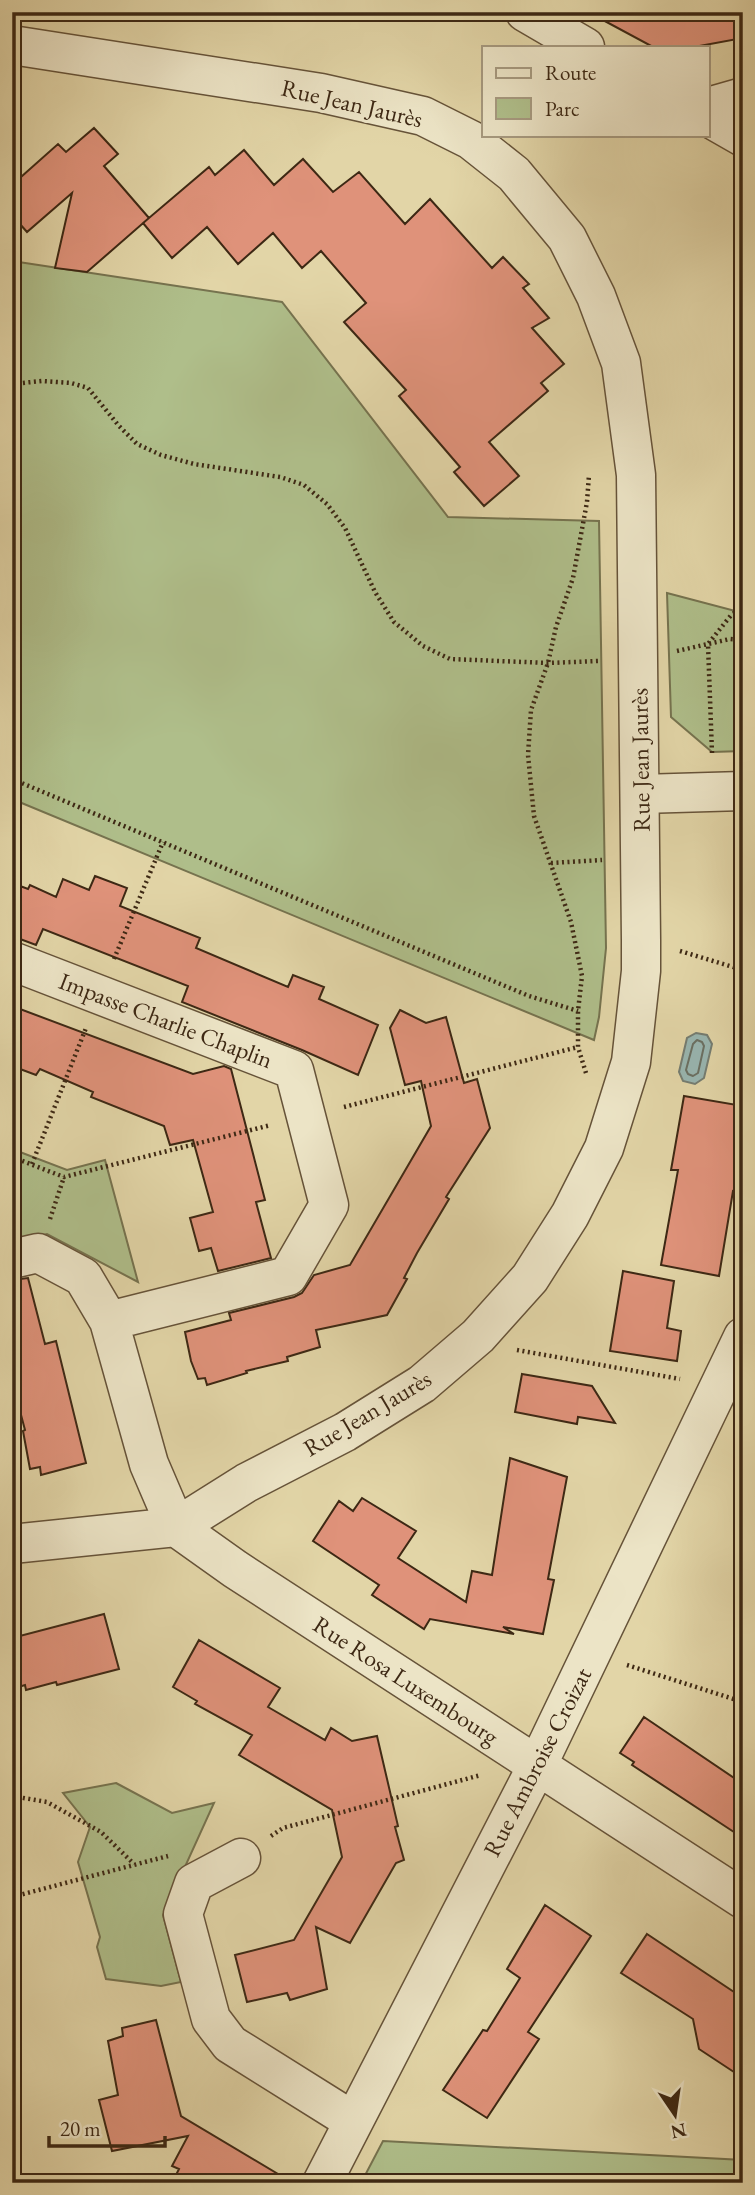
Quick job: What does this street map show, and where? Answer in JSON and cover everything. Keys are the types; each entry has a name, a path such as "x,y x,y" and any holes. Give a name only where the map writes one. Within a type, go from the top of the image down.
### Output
{"street":[{"path":"537,24 583,46"},
{"name":"Rue Jean Jaurès","path":"12,45 321,93 477,129"},
{"path":"710,106 743,97"},
{"path":"710,118 743,137"},
{"name":"Rue Jean Jaurès","path":"12,1544 176,1527 246,1483 345,1432 422,1384 478,1336 530,1278 570,1215 604,1148 631,1062 641,971 636,475 621,363 596,296 567,237 483,136"},
{"path":"641,794 728,792"},
{"name":"Impasse Charlie Chaplin","path":"12,961 294,1070 329,1205 288,1276 109,1321"},
{"path":"12,1259 38,1253 83,1277 109,1321 149,1464 176,1527"},
{"name":"Rue Ambroise Croizat","path":"323,2183 537,1766 743,1337"},
{"name":"Rue Rosa Luxembourg","path":"176,1527 743,1899"},
{"path":"241,1858 194,1884 183,1914 211,2019 230,2044 353,2121"}],"path":[{"path":"12,384 43,381 71,383 88,388 137,444 161,455 194,464 280,477 304,485 327,504 345,528 375,592 394,622 424,646 450,659 548,663 638,659 730,639 743,640"},
{"path":"589,475 587,502 573,578 531,710 528,755 534,817 570,922 582,976 578,1047 590,1085"},
{"path":"12,590 19,598"},
{"path":"728,792 708,644 732,614 743,609"},
{"path":"12,779 529,996 578,1011"},
{"path":"551,863 641,858"},
{"path":"641,940 743,970"},
{"path":"12,1157 64,1177 578,1047"},
{"path":"478,1336 504,1348 719,1386"},
{"path":"593,1648 623,1664 743,1702"},
{"path":"241,1858 283,1828 471,1777 537,1766"},
{"path":"12,1796 47,1802 101,1832 134,1864"},
{"path":"12,1897 167,1856 180,1857"}],"green space":[{"path":"12,261 282,302 448,517 599,521 606,948 594,1040 12,799"},
{"path":"667,593 743,613 743,751 712,752 671,717"},
{"path":"12,1149 67,1170 105,1160 138,1282 47,1234 12,1242"},
{"path":"116,1783 172,1813 214,1803 163,1915 181,1982 161,1986 106,1979 97,1947 100,1937 78,1862 90,1827 63,1793"},
{"path":"383,2141 743,2160 743,2183 361,2183"}],"water":[{"path":"696,1033 707,1035 712,1044 704,1078 695,1084 683,1081 679,1072 687,1038"}],"building":[{"path":"588,12 743,12 743,38 699,46 651,46"},
{"path":"94,128 118,154 104,166 149,218 87,272 55,268 72,193 27,232 12,215 12,185 58,144 66,152"},
{"path":"244,150 274,185 303,159 333,192 359,172 405,224 430,199 492,268 503,257 529,284 523,288 549,318 532,328 564,364 541,383 548,391 489,442 519,476 484,506 454,472 460,467 399,396 406,390 344,322 366,303 321,251 302,268 273,233 238,264 207,227 172,258 143,223 209,167 215,175"},
{"path":"95,876 127,888 120,906 200,938 196,948 288,987 293,975 324,987 319,999 378,1025 358,1075 182,1002 188,986 43,929 36,945 12,936 12,883 28,889 30,885 56,897 63,879 89,890"},
{"path":"12,1006 193,1074 224,1066 231,1069 265,1200 256,1202 271,1258 218,1271 211,1248 199,1251 190,1218 213,1212 193,1140 170,1145 164,1126 91,1097 93,1092 40,1069 36,1075 12,1066"},
{"path":"400,1010 426,1023 446,1017 464,1083 477,1079 490,1128 446,1197 449,1199 417,1253 404,1278 407,1279 387,1315 316,1330 320,1347 287,1357 288,1361 246,1371 247,1373 207,1385 205,1378 198,1379 185,1332 231,1320 229,1313 294,1297 302,1293 314,1275 350,1265 431,1126 421,1081 405,1085 390,1028"},
{"path":"684,1096 743,1106 743,1193 733,1191 719,1276 661,1265 678,1170 671,1170"},
{"path":"623,1271 674,1281 667,1328 681,1331 677,1361 610,1351"},
{"path":"28,1278 45,1344 56,1341 86,1463 41,1475 40,1467 30,1469 23,1431 25,1430 12,1381 12,1280"},
{"path":"522,1374 592,1386 615,1423 578,1417 577,1424 515,1412"},
{"path":"510,1458 567,1477 548,1579 554,1580 543,1634 503,1627 514,1634 430,1619 424,1629 372,1595 379,1585 313,1541 339,1501 353,1511 362,1498 416,1531 398,1558 466,1602 472,1571 492,1575"},
{"path":"104,1614 119,1669 57,1685 56,1682 26,1690 25,1685 12,1689 12,1638"},
{"path":"199,1640 280,1688 268,1707 325,1740 331,1728 352,1741 377,1736 404,1860 396,1863 350,1943 316,1927 327,1989 290,2000 287,1993 247,2002 235,1955 294,1940 342,1857 332,1810 239,1755 252,1735 195,1704 197,1701 173,1687"},
{"path":"644,1717 743,1784 743,1838 632,1765 634,1762 620,1753"},
{"path":"545,1905 591,1936 528,2032 539,2039 487,2118 443,2090 483,2030 487,2031 520,1978 507,1969"},
{"path":"647,1934 743,1998 743,2078 699,2049 693,2019 621,1973"},
{"path":"156,2020 181,2116 293,2183 172,2183 179,2169 172,2166 188,2136 112,2151 99,2100 118,2095 108,2041 123,2036 122,2028"}]}
